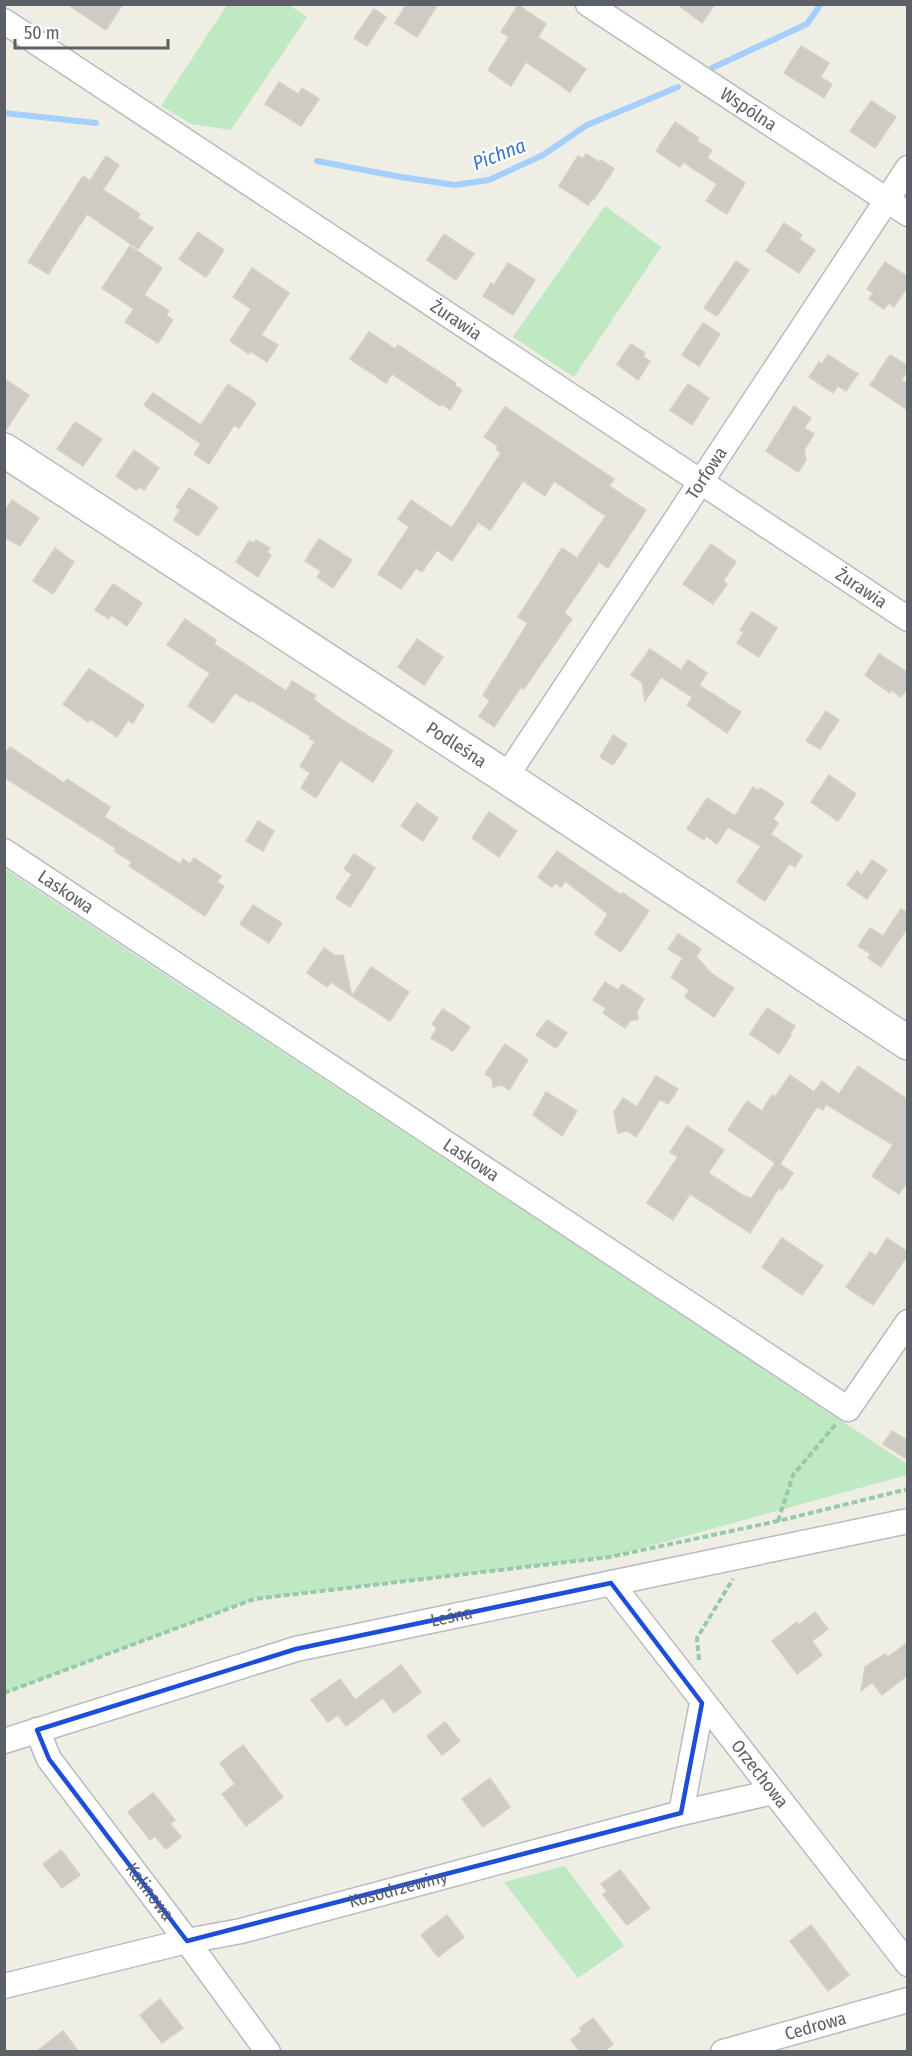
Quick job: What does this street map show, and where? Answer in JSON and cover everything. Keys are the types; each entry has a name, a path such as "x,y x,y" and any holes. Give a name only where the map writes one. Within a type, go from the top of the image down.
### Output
{"street":[{"name":"Wspólna","path":"588,4 908,214"},
{"name":"Żurawia","path":"4,21 908,619"},
{"name":"Torfowa","path":"506,777 908,168"},
{"name":"Podleśna","path":"4,450 506,777 908,1043"},
{"name":"Laskowa","path":"4,851 848,1409 908,1322"},
{"name":"Leśna","path":"4,1741 296,1649 908,1521"},
{"name":"Orzechowa","path":"611,1583 702,1703 908,1964"},
{"path":"681,1813 702,1703"},
{"name":"Kalinowa","path":"37,1730 49,1759 268,2052"},
{"name":"Kosodrzewiny","path":"4,1986 187,1941 242,1931 681,1813 773,1792"},
{"name":"Cedrowa","path":"723,2052 908,2000"}],"path":[{"path":"4,1693 254,1599 610,1557 778,1521 908,1488"}],"highlighted area":[{"path":"611,1583 702,1703 681,1813 187,1941 49,1759 37,1730 296,1649"}],"green space":[{"path":"227,5 289,5 307,17 231,130 191,124 161,106"},
{"path":"605,206 661,247 574,377 513,337"},
{"path":"5,869 907,1464 907,1475 610,1557 254,1599 5,1693"},
{"path":"565,1866 624,1946 578,1978 504,1882"}],"building":[{"path":"67,4 123,4 106,30"},
{"path":"407,4 438,4 417,37 395,23"},
{"path":"677,4 715,4 702,23"},
{"path":"518,5 546,24 538,37 586,69 570,92 526,62 511,86 488,70 509,37 501,32"},
{"path":"374,9 386,17 367,46 354,38"},
{"path":"801,46 829,63 820,77 832,84 824,98 784,73"},
{"path":"279,82 298,94 302,88 319,99 301,126 265,104"},
{"path":"871,101 896,117 875,148 850,131"},
{"path":"675,122 699,138 697,141 712,150 707,158 745,183 727,214 706,201 717,184 683,162 680,167 656,151"},
{"path":"586,154 614,169 588,205 559,186 578,156 583,159"},
{"path":"106,156 119,165 103,190 140,214 138,218 153,228 138,249 87,214 48,274 28,262 83,176 90,181"},
{"path":"784,223 802,235 799,239 815,250 799,273 766,251"},
{"path":"198,232 224,250 206,277 179,259"},
{"path":"444,234 474,254 456,280 427,260"},
{"path":"130,246 162,268 144,295 169,311 166,315 173,320 158,343 125,322 134,309 102,288"},
{"path":"736,261 749,270 717,316 704,308"},
{"path":"885,262 908,277 908,286 894,307 889,303 884,309 869,299 873,293 867,289"},
{"path":"508,263 535,280 513,315 483,296 491,283 494,285"},
{"path":"252,268 289,293 261,335 278,345 267,362 250,351 249,354 230,341 251,309 233,297"},
{"path":"703,323 720,334 699,366 682,355"},
{"path":"369,332 395,349 398,345 456,383 454,385 462,390 450,410 442,404 440,406 392,374 386,383 350,359"},
{"path":"631,344 645,353 643,357 650,361 638,380 617,364"},
{"path":"828,355 858,374 846,391 838,386 833,393 809,377 819,362 822,364"},
{"path":"890,355 908,366 901,380 908,384 908,410 870,385"},
{"path":"4,379 29,395 5,431 4,431"},
{"path":"228,384 256,403 239,428 234,425 209,464 194,454 201,444 144,405 153,393 201,425"},
{"path":"688,384 709,398 692,425 670,410"},
{"path":"794,406 811,418 804,428 814,434 804,450 806,460 798,472 766,451"},
{"path":"505,407 614,479 609,486 646,510 608,568 599,562 564,613 572,619 524,689 521,687 494,727 479,716 490,701 483,695 528,623 518,617 562,548 577,558 606,516 554,481 545,496 523,481 490,530 478,522 452,561 437,550 422,572 416,568 401,589 378,574 409,527 398,519 411,500 452,528 501,453 496,449 498,446 484,437"},
{"path":"75,422 102,439 83,466 57,449"},
{"path":"134,450 159,468 144,490 139,487 136,490 116,476"},
{"path":"189,488 218,507 198,536 174,520 180,510 176,507"},
{"path":"12,500 39,518 20,546 4,537 4,512"},
{"path":"319,539 352,560 333,588 317,577 321,571 305,561"},
{"path":"256,540 270,548 267,552 271,555 258,577 236,562 249,541 254,543"},
{"path":"711,544 736,562 723,581 727,584 713,604 683,584"},
{"path":"55,548 74,562 53,594 33,581"},
{"path":"113,584 142,603 127,626 111,615 109,619 95,610"},
{"path":"752,612 777,628 759,657 737,643 744,632 740,630"},
{"path":"185,619 216,640 214,644 286,691 292,681 316,696 313,699 344,721 393,751 373,782 340,760 316,798 301,788 310,773 300,766 315,742 309,738 310,736 251,700 250,702 235,693 213,723 188,706 210,673 167,645"},
{"path":"417,639 443,657 424,685 398,667"},
{"path":"650,649 681,670 688,660 707,673 692,697 661,677 645,701 642,682 631,675"},
{"path":"879,654 908,673 908,688 901,697 891,690 890,693 865,675"},
{"path":"89,669 144,705 133,723 128,720 117,737 90,719 88,722 63,704"},
{"path":"700,686 741,712 727,733 687,705"},
{"path":"826,711 839,720 820,749 806,741"},
{"path":"613,735 627,744 613,765 600,757"},
{"path":"10,747 64,783 67,779 110,807 104,817 180,864 183,859 190,864 194,858 221,876 217,882 224,886 205,916 129,866 132,862 114,851 116,848 4,777 4,755"},
{"path":"829,775 856,794 838,821 811,802"},
{"path":"753,787 759,791 760,788 784,803 773,819 778,823 771,834 802,856 795,867 775,855 789,864 765,901 737,882 761,846 728,827 717,844 706,836 704,840 687,829 707,798 735,816"},
{"path":"417,803 438,818 423,841 401,826"},
{"path":"489,812 517,831 499,857 472,838"},
{"path":"258,821 274,831 263,851 246,841"},
{"path":"557,851 621,895 623,893 649,911 621,952 595,934 608,914 565,881 561,887 555,883 552,887 538,877"},
{"path":"354,854 375,868 350,907 336,898 352,874 344,869"},
{"path":"872,860 887,870 867,899 847,885 857,871 862,875"},
{"path":"253,905 282,923 269,943 240,924"},
{"path":"901,909 908,913 908,927 881,967 868,958 871,954 858,946 870,928 883,936"},
{"path":"678,934 701,949 696,957 712,974 734,988 714,1017 685,997 689,990 671,977 683,958 668,949"},
{"path":"324,948 336,956 343,955 352,996 331,982 327,987 307,973"},
{"path":"371,967 409,992 390,1021 352,996"},
{"path":"605,982 618,990 622,984 644,999 637,1011 638,1019 630,1021 625,1028 603,1013 606,1008 593,1000"},
{"path":"767,1008 795,1026 779,1054 750,1034"},
{"path":"443,1009 470,1027 453,1051 431,1038 437,1028 432,1024"},
{"path":"547,1020 567,1033 556,1048 536,1035"},
{"path":"505,1044 528,1060 509,1090 502,1085 493,1087 492,1079 485,1074"},
{"path":"858,1066 908,1100 908,1181 899,1194 872,1176 893,1145 826,1104 823,1110 818,1107 814,1111 780,1164 793,1173 782,1190 779,1188 750,1233 690,1194 673,1220 647,1203 678,1157 670,1152 687,1126 724,1150 708,1173 751,1199 775,1163 728,1130 747,1101 762,1111 772,1095 775,1097 790,1075 814,1092 822,1081 839,1094"},
{"path":"656,1076 678,1089 668,1104 660,1099 636,1137 627,1131 618,1133 614,1112 623,1098 637,1107"},
{"path":"546,1092 577,1111 562,1136 533,1115"},
{"path":"782,1238 823,1266 802,1295 762,1267"},
{"path":"887,1238 908,1252 908,1255 873,1305 846,1287 870,1252 876,1256"},
{"path":"892,1431 908,1441 908,1460 883,1444"},
{"path":"815,1612 828,1629 812,1641 822,1655 797,1674 772,1641 797,1622 799,1625"},
{"path":"908,1642 908,1675 882,1695 872,1682 861,1691 865,1667 885,1654 888,1657"},
{"path":"401,1665 421,1692 394,1713 383,1698 346,1726 338,1715 328,1722 311,1700 340,1679 355,1700"},
{"path":"445,1722 460,1741 442,1755 427,1736"},
{"path":"243,1745 283,1797 246,1826 222,1794 235,1784 220,1763"},
{"path":"490,1778 510,1807 483,1827 462,1799"},
{"path":"153,1793 175,1820 170,1824 181,1837 166,1849 155,1836 150,1840 128,1812"},
{"path":"61,1850 80,1875 62,1888 43,1864"},
{"path":"620,1870 650,1908 627,1925 603,1895 607,1891 601,1884"},
{"path":"447,1915 464,1937 438,1957 421,1935"},
{"path":"811,1925 849,1975 828,1991 790,1941"},
{"path":"160,1999 183,2028 162,2043 140,2015"},
{"path":"593,2018 613,2044 604,2052 580,2052 571,2040 582,2031 580,2028"},
{"path":"63,2031 79,2052 36,2052"}],"waterway":[{"name":"Pichna","path":"712,68 807,24 821,4"},
{"name":"Pichna","path":"317,161 455,185 489,180 543,155 587,125 678,87"},
{"name":"Pichna","path":"4,113 96,123"}]}
